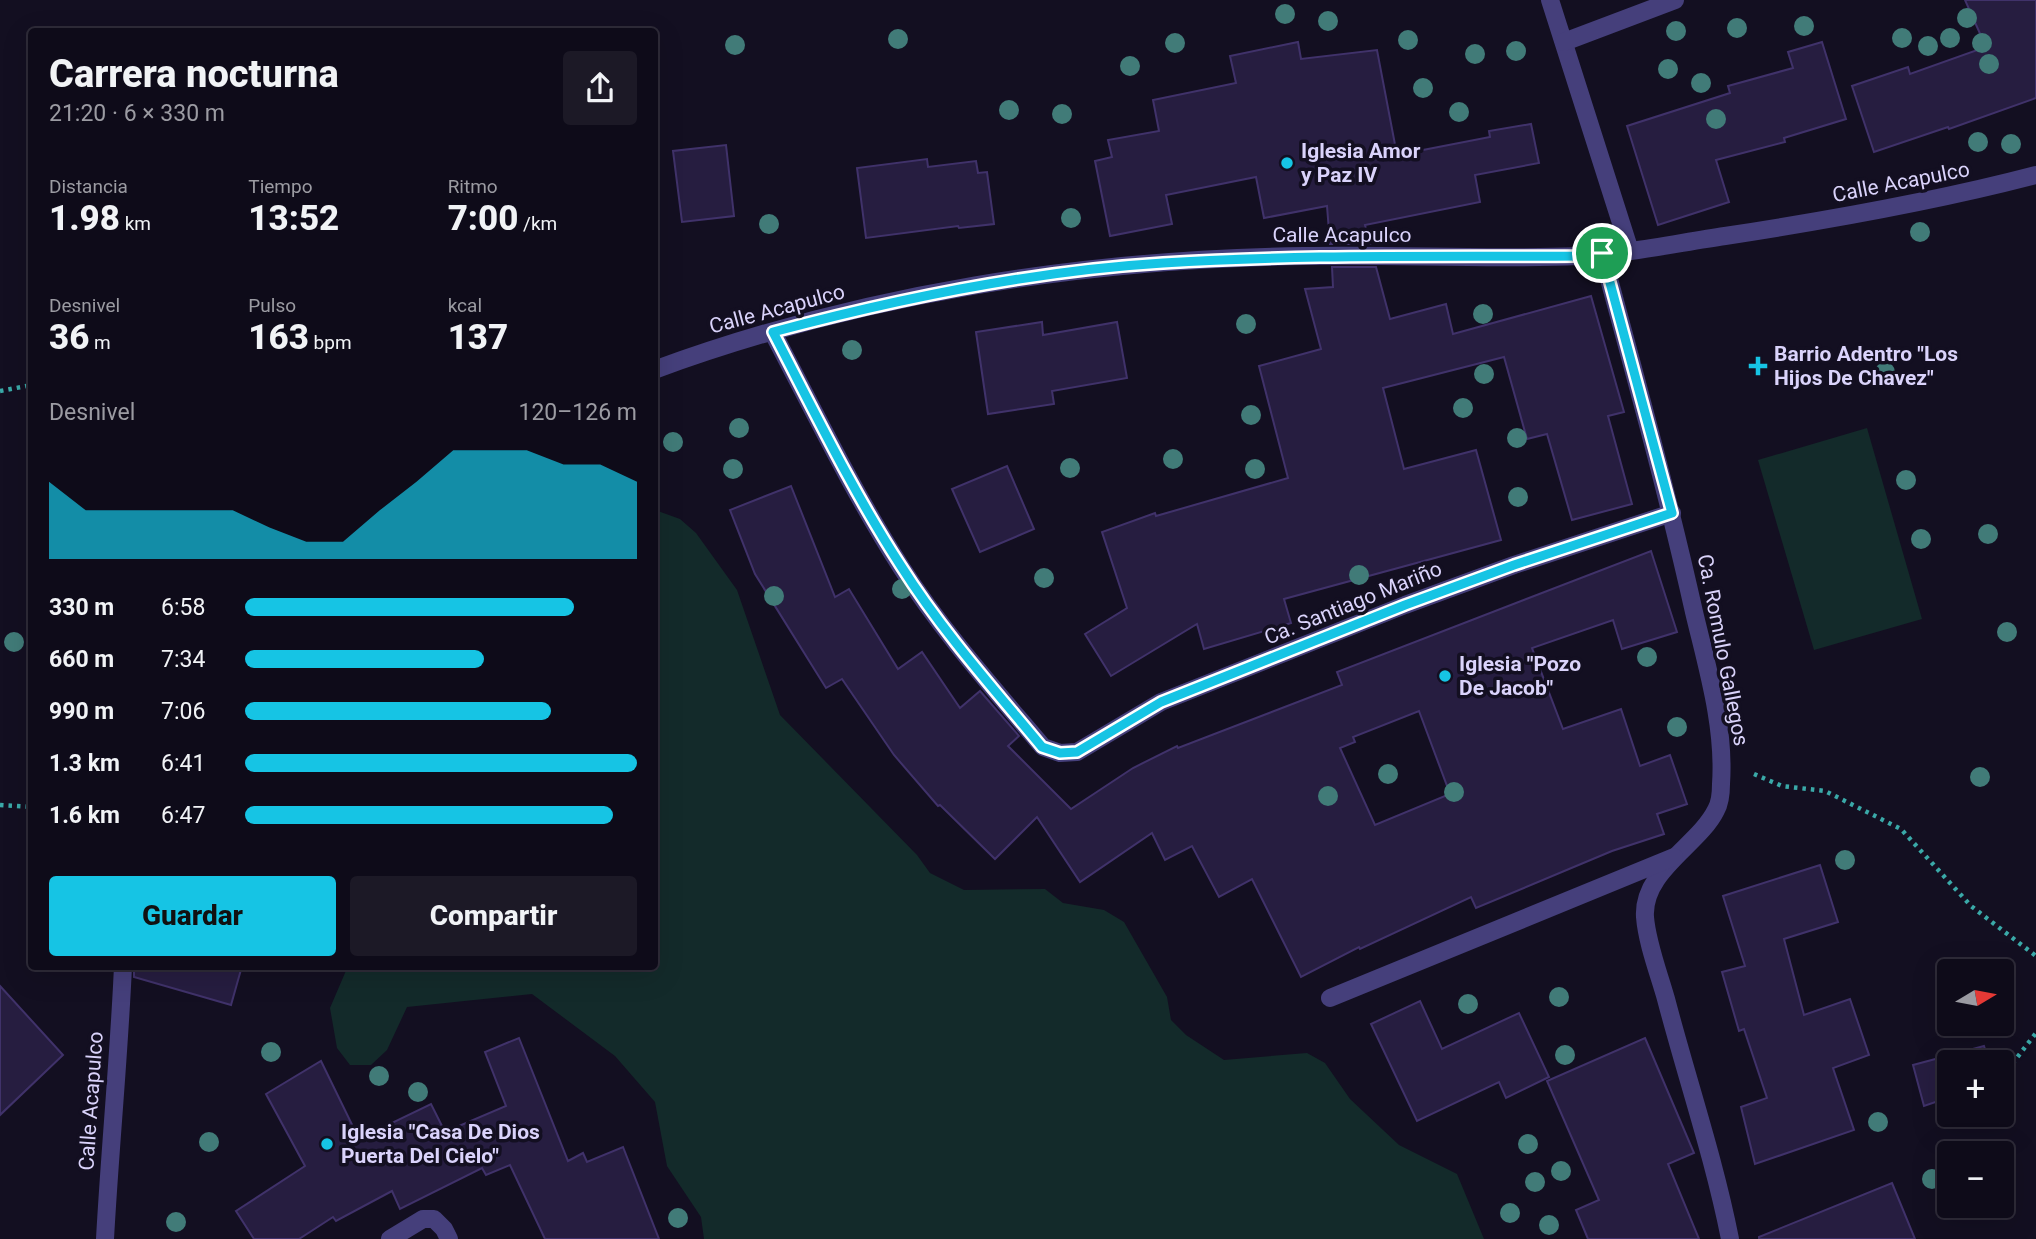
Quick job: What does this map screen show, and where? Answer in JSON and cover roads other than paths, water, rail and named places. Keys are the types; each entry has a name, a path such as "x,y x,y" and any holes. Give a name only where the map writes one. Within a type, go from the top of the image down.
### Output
{"street":[{"path":"1550,0 1630,251"},
{"path":"1564,42 1675,0"},
{"name":"Calle Acapulco","path":"658,369 773,332 981,285 1161,263 1303,256 1581,256 1630,251 1879,210 1973,192 2036,176"},
{"name":"Ca. Romulo Gallegos","path":"1602,253 1672,513 1712,692 1721,759 1717,809 1674,857 1649,892 1645,918 1718,1180 1730,1239"},
{"name":"Ca. Santiago Mariño","path":"773,332 848,476 901,567 953,640 1042,747 1060,753 1077,752 1161,702 1405,605 1514,565 1672,513"},
{"path":"1330,998 1674,857"},
{"name":"Calle Acapulco","path":"105,1239 122,970"},
{"path":"390,1239 423,1219 434,1220 444,1229 449,1239"}],"place":[{"name":"Iglesia Amor y Paz IV","path":"1287,163"},
{"name":"Barrio Adentro \"Los Hijos De Chavez\"","path":"1758,366"},
{"name":"Iglesia \"Pozo De Jacob\"","path":"1445,676"},
{"name":"Iglesia \"Casa De Dios Puerta Del Cielo\"","path":"327,1144"}]}
